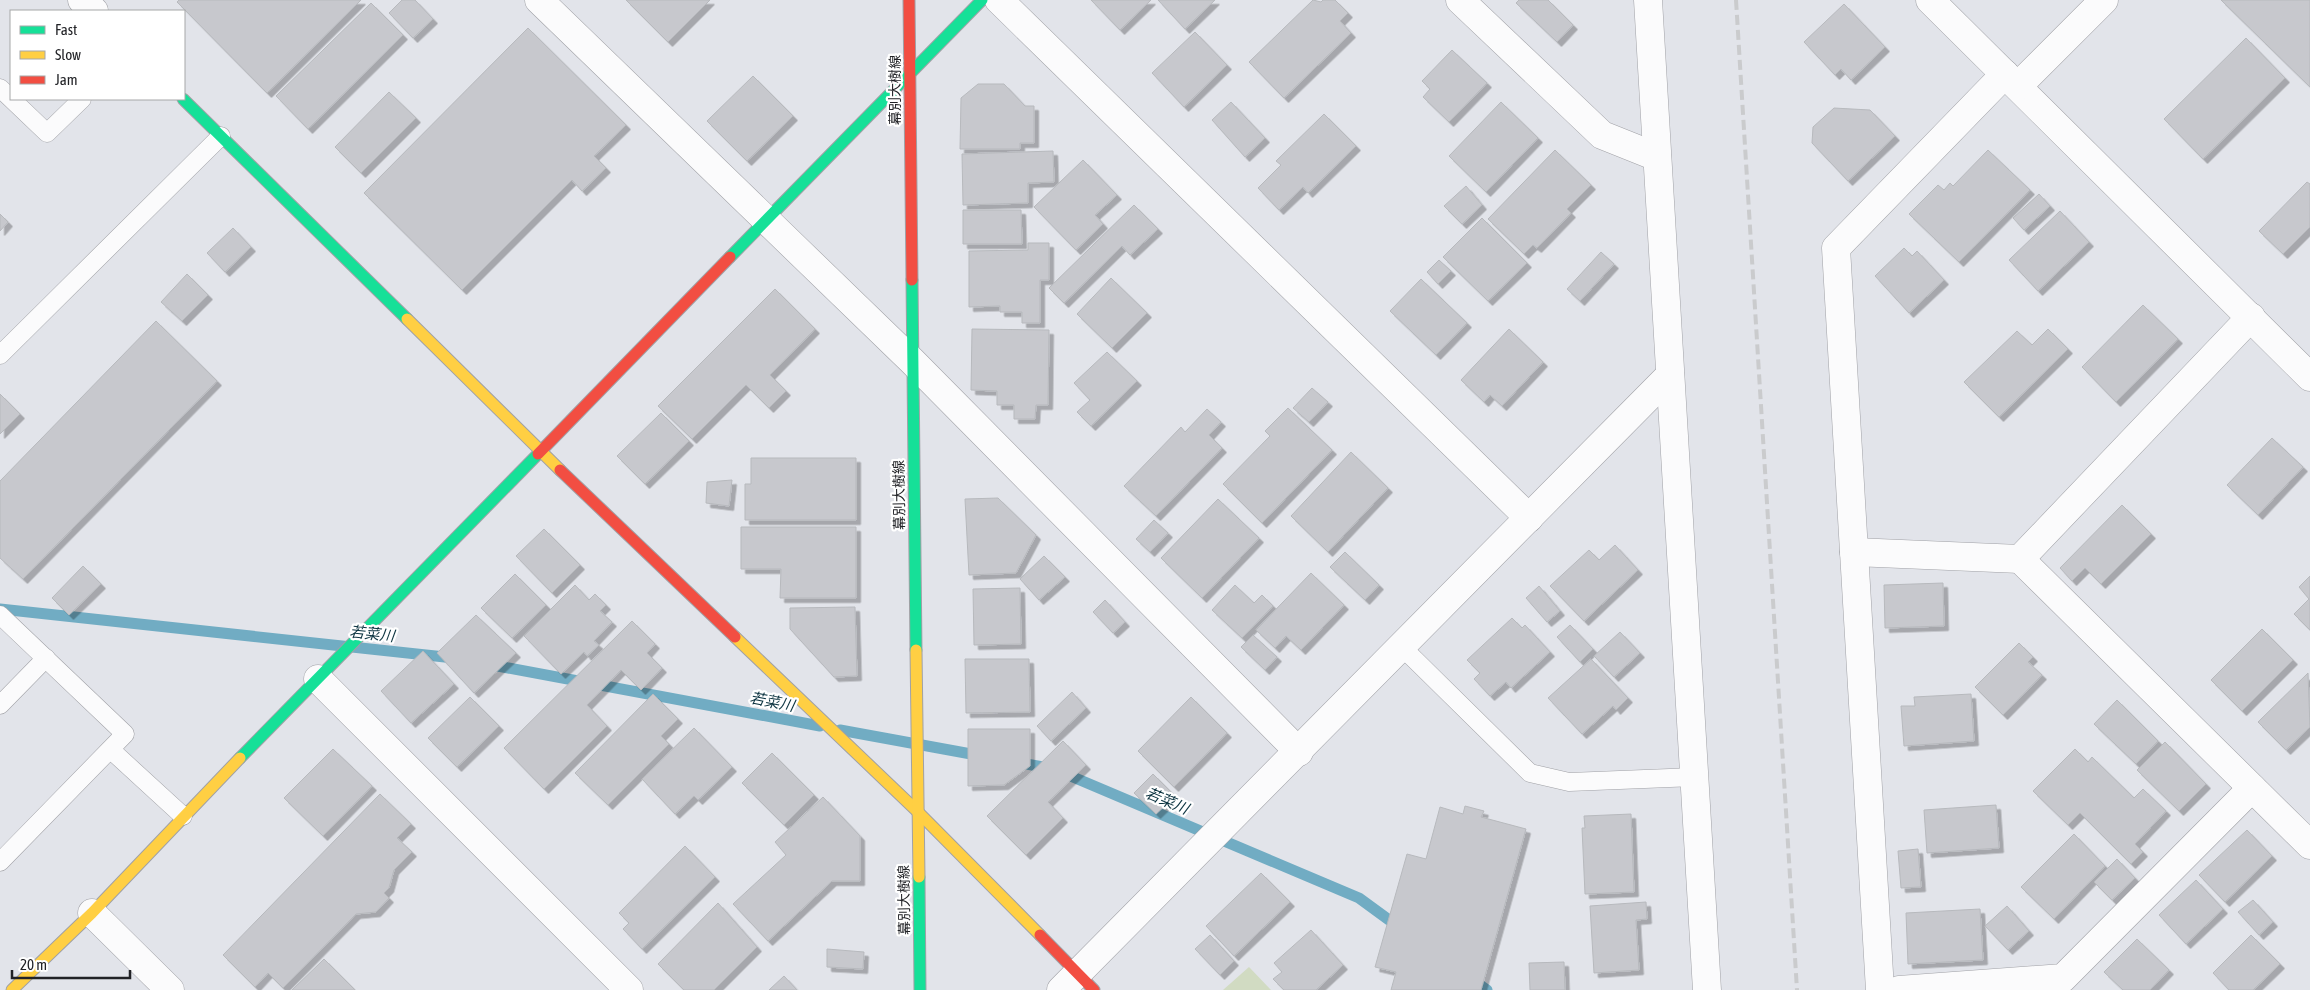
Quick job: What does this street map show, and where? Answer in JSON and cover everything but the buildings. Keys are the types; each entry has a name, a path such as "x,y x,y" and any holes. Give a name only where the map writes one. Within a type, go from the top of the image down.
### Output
{"street":[{"path":"82,0 93,10"},
{"path":"539,0 765,221 912,361 1299,752"},
{"name":"幕別大樹線","path":"909,0 920,990"},
{"path":"12,990 92,913 183,816 542,452 982,0"},
{"path":"999,0 1529,518"},
{"path":"1460,0 1602,135 1657,157"},
{"path":"1648,0 1708,990"},
{"path":"1930,0 2309,373"},
{"path":"1880,990 1836,248 2011,80 2104,0"},
{"path":"183,100 542,452 917,811 1077,984 1299,752 1670,376"},
{"path":"2020,559 2251,317"},
{"path":"1854,552 2020,559 2310,845"},
{"path":"318,679 629,990"},
{"path":"1899,990 2063,978 2252,788"},
{"path":"92,913 170,990"}],"lane":[{"path":"0,88 10,98"},
{"path":"13,100 47,133 81,100"},
{"path":"0,355 220,136"},
{"path":"0,615 125,734 0,862"},
{"path":"1402,647 1530,773 1569,782 1694,777"},
{"path":"0,705 46,658"},
{"path":"111,750 183,816"}],"green space":[{"path":"1249,967 1271,990 1223,990"}],"waterway":[{"name":"若菜川","path":"0,609 454,658"},
{"name":"若菜川","path":"487,664 820,726"},
{"name":"若菜川","path":"840,730 982,756"},
{"name":"若菜川","path":"1015,762 1054,769 1359,898 1400,928"},
{"name":"若菜川","path":"1470,978 1487,990"}],"railway":[{"path":"1736,0 1797,990"}],"traffic: fast":[{"path":"730,257 982,0"},
{"path":"184,100 407,319"},
{"path":"912,280 916,650"},
{"path":"240,758 538,454"},
{"path":"919,877 920,990"}],"traffic: slow":[{"path":"407,319 560,470"},
{"path":"735,637 917,811 1040,935"},
{"path":"916,650 919,877"},
{"path":"12,990 92,913 240,758"}],"traffic: jam":[{"path":"909,0 912,280"},
{"path":"538,454 730,257"},
{"path":"560,470 735,637"},
{"path":"1040,935 1094,990"}]}
